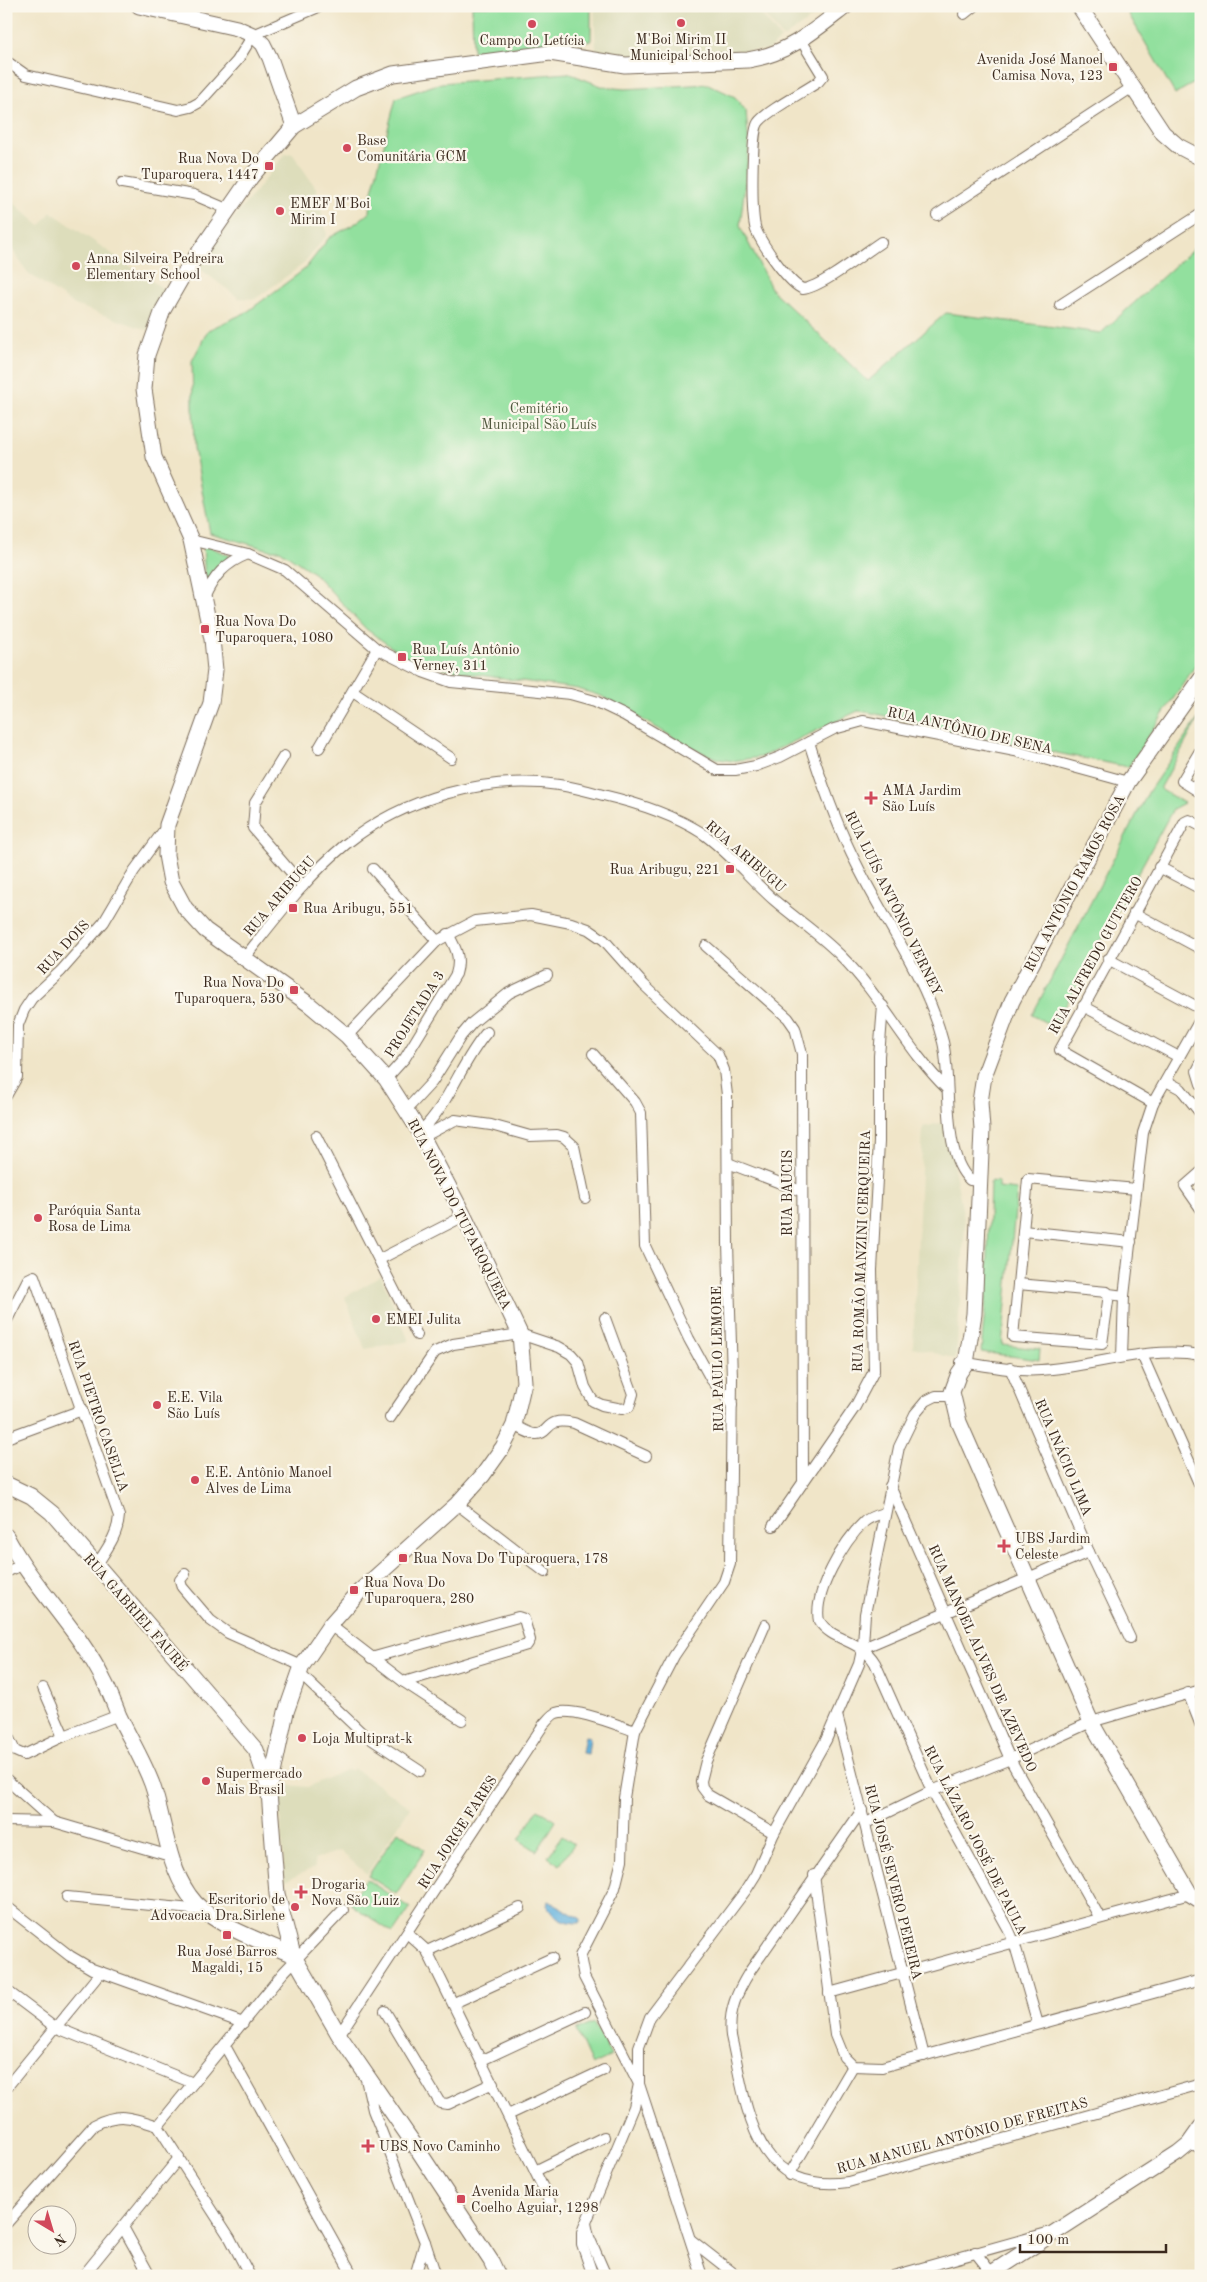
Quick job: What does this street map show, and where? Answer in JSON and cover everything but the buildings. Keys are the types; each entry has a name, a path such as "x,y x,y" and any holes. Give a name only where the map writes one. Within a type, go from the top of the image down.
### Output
{"main road":[{"path":"139,6 236,28 253,35 263,44 270,58 294,126"},
{"name":"RUA NOVA DO TUPAROQUERA","path":"269,1792 278,1739 301,1669 330,1625 361,1590 457,1504 483,1476 503,1447 514,1425 524,1382 520,1334 464,1216 421,1135 386,1079 347,1036 310,1005 205,930 185,908 172,882 166,855 167,825 211,703 215,670 212,639 191,540 154,457 144,389 147,355 163,310 227,209 251,177 294,126 356,88 393,74 550,53 626,65 748,60 767,57 801,40 846,6"},
{"path":"1079,6 1131,88 1163,132 1178,146 1201,158"},
{"name":"RUA ANTÔNIO RAMOS ROSA","path":"952,1394 961,1366 974,1180 982,1124 980,1102 984,1076 1009,1008 1128,782 1201,679"},
{"path":"952,1394 959,1422 1091,1722 1196,1898"},
{"name":"RUA GABRIEL FAURÉ","path":"7,1485 40,1502 256,1750"},
{"path":"6,1536 22,1565 79,1639 95,1663 152,1784 160,1809 170,1856 189,1896 202,1910 224,1923 270,1944 295,1958"},
{"path":"256,1750 268,1748 278,1739"},
{"name":"RUA NOVA DO TUPAROQUERA","path":"256,1750 263,1765 269,1792 276,1894 295,1958 339,2036 418,2150 491,2262 498,2276"},
{"path":"270,1944 286,1929"},
{"path":"991,2275 1195,2147 1201,2127"}],"street":[{"path":"6,61 26,75 178,110 200,102 237,61 253,35 321,6"},
{"path":"964,14 974,6"},
{"path":"801,40 823,76 818,82 765,117 756,126 754,170 756,228 761,239 792,282 803,289 810,288 820,282 881,242"},
{"path":"937,215 1131,88"},
{"path":"122,183 194,195 227,209"},
{"path":"1060,305 1201,214"},
{"path":"191,540 248,554 285,570 377,649 408,666 451,682 570,694 595,702 624,715 717,770 735,770 756,766 809,742"},
{"path":"204,598 211,582 228,563 248,554"},
{"path":"319,748 354,692 377,649"},
{"path":"354,692 451,758"},
{"name":"RUA ANTÔNIO DE SENA","path":"809,742 834,729 863,721 1015,751 1128,782"},
{"name":"RUA LUÍS ANTÔNIO VERNEY","path":"809,742 829,803 857,866 909,958 923,988 943,1041 947,1089 958,1164 974,1180"},
{"path":"1201,749 1182,781 1201,794"},
{"path":"284,756 255,803 252,828 303,886"},
{"name":"RUA ARIBUGU","path":"245,957 303,886 346,845 384,818 424,800 496,784 560,785 634,802 703,834 774,900 840,954 883,1006 919,1059 947,1089"},
{"name":"RUA ALFREDO GUTTERO","path":"1153,1103 1060,1052 1108,959 1185,822 1189,820 1201,826"},
{"name":"RUA DOIS","path":"6,1096 17,1077 18,1026 24,1010 32,998 56,976 104,922 134,871 167,825"},
{"path":"1159,867 1201,890"},
{"path":"373,869 437,941"},
{"path":"1134,912 1201,949"},
{"name":"RUA PAULO LEMORE","path":"347,1036 437,941 475,921 531,915 571,923 588,929 604,940 644,985 718,1055 724,1070 728,1095 732,1405 730,1564 724,1582 674,1656 635,1730 624,1798 622,1860 615,1888 583,1949 580,1960 584,1977 639,2084"},
{"name":"PROJETADA 3","path":"386,1079 405,1058 456,974 459,964 458,953 448,934"},
{"name":"RUA BAUCIS","path":"706,946 788,1018 795,1028 802,1054 803,1481"},
{"path":"1108,959 1201,1009"},
{"path":"406,1109 432,1082 460,1036 472,1023 510,993 547,974"},
{"name":"RUA ROMÃO MANZINI CERQUEIRA","path":"773,1526 855,1407 874,1371 872,1270 879,1142 879,1056 883,1006"},
{"path":"1083,1006 1179,1057"},
{"path":"1122,1357 1124,1296 1143,1133 1153,1103 1201,1018"},
{"path":"421,1135 439,1112 474,1047 487,1032"},
{"path":"593,1054 634,1102 641,1113 643,1232 649,1257 711,1379 732,1405"},
{"path":"1201,1062 1197,1071 1201,1084"},
{"path":"1166,1081 1181,1089 1201,1114"},
{"path":"421,1135 455,1120 491,1125 530,1136 556,1135 564,1137 574,1146 586,1198"},
{"path":"316,1136 417,1335"},
{"path":"728,1163 801,1191"},
{"path":"1201,1172 1185,1186 1201,1209"},
{"path":"1109,1294 1102,1344 1013,1337 1028,1179 1136,1188"},
{"path":"380,1260 464,1216"},
{"path":"1023,1231 1131,1242"},
{"name":"RUA PIETRO CASELLA","path":"6,1322 32,1276 36,1278 119,1516 119,1526 113,1540 96,1566"},
{"path":"1018,1284 1107,1292 1124,1296"},
{"path":"390,1418 435,1352 453,1344 520,1334 559,1347 571,1354 578,1362 585,1387 593,1401 622,1409 629,1406 633,1394 605,1318"},
{"path":"961,1366 1042,1370 1142,1355 1178,1353 1201,1355"},
{"path":"1142,1355 1201,1488"},
{"name":"RUA INÁCIO LIMA","path":"1010,1368 1089,1552 1130,1638"},
{"path":"593,2276 582,2244 582,2232 629,2121 639,2084 639,2047 650,2017 756,1874 774,1833 837,1715 859,1664 863,1648 865,1614 884,1513 899,1447 915,1414 932,1397 952,1394"},
{"path":"6,1438 82,1410"},
{"path":"514,1425 536,1435 542,1433 554,1422 563,1420 574,1423 646,1456"},
{"name":"RUA MANOEL ALVES DE AZEVEDO","path":"890,1486 1010,1759 1100,1918"},
{"path":"457,1504 545,1572"},
{"path":"863,1648 825,1628 819,1622 818,1616 822,1591 831,1568 864,1522 884,1513"},
{"path":"863,1648 1089,1552"},
{"path":"6,1572 22,1565"},
{"path":"185,1574 180,1580 182,1586 218,1627 301,1669 362,1733 420,1771"},
{"path":"371,1658 518,1617 524,1619 530,1640 528,1645 404,1682"},
{"path":"330,1625 404,1682 462,1720"},
{"path":"765,1625 711,1749 702,1787 708,1795 774,1833"},
{"name":"RUA LÁZARO JOSÉ DE PAULA","path":"863,1648 875,1663 932,1791 1014,1942 1038,2024"},
{"path":"43,1688 64,1736"},
{"path":"866,1823 932,1791 1010,1759 1091,1722 1201,1690"},
{"path":"1188,1693 1201,1726"},
{"name":"RUA JORGE FARES","path":"339,2036 551,1716 556,1713 573,1714 635,1730"},
{"path":"6,1732 15,1751 24,1755 64,1736 118,1715"},
{"name":"RUA JOSÉ SEVERO PEREIRA","path":"837,1715 866,1823 901,1973 924,2056"},
{"path":"6,1779 54,1822"},
{"name":"RUA MANUEL ANTÔNIO DE FREITAS","path":"862,1810 814,1876 738,1990 729,2021 733,2045 754,2129 766,2153 777,2166 789,2175 830,2184 848,2182 1201,2084"},
{"path":"6,1821 54,1822 170,1856"},
{"path":"814,1876 829,1992 839,2048 844,2057 853,2066 882,2067 1201,1980"},
{"path":"67,1897 202,1910"},
{"path":"829,1992 1100,1918 1196,1898"},
{"path":"6,1906 81,1964 243,2023"},
{"path":"427,1951 520,1908"},
{"path":"158,2126 295,1958 343,1910"},
{"path":"407,1933 427,1951 551,2204"},
{"path":"454,2003 552,1958"},
{"path":"6,2088 101,1972"},
{"path":"6,1990 55,2027 193,2083"},
{"path":"385,2011 440,2103 448,2104 493,2083"},
{"path":"482,2060 585,2012"},
{"path":"225,2046 353,2276"},
{"path":"789,2175 853,2066"},
{"path":"508,2115 604,2070"},
{"path":"364,2071 373,2110 425,2242 436,2276"},
{"path":"639,2084 702,2276"},
{"path":"6,2224 94,2125 110,2117 128,2116 158,2126 241,2257 250,2276"},
{"path":"536,2171 604,2137"},
{"path":"83,2276 179,2158"},
{"path":"586,2222 588,2237 606,2276"},
{"path":"123,2227 150,2276"},
{"path":"893,2276 1062,2229"},
{"path":"691,2240 737,2276"},
{"path":"415,2276 425,2242"},
{"path":"976,2252 991,2275"}],"shaded area":[{"name":"M'Boi Mirim II Municipal School","path":"594,6 755,6 781,39 768,50 607,57 596,52"},
{"path":"757,6 829,6 783,38"},
{"name":"EMEF M'Boi Mirim I","path":"292,153 316,188 327,235 302,265 255,299 239,298 196,266 285,154"},
{"name":"Anna Silveira Pedreira Elementary School","path":"6,196 40,226 51,212 165,290 147,330 75,305 28,273 6,240"},
{"path":"945,1122 965,1224 956,1359 913,1347 923,1127"},
{"name":"EMEI Julita","path":"381,1276 409,1341 365,1349 345,1297"},
{"path":"353,1768 410,1807 367,1874 340,1851 314,1859 315,1867 285,1881 278,1784 308,1787 348,1769 352,1771"}],"green space":[{"name":"Campo do Letícia","path":"472,6 591,6 591,41 473,51"},
{"path":"1124,6 1198,6 1201,12 1201,79 1175,94"},
{"name":"Cemitério Municipal São Luís","path":"568,73 604,87 625,89 708,84 735,97 746,111 749,148 740,226 772,290 868,381 946,313 1101,333 1201,242 1201,657 1128,767 858,711 761,757 732,761 718,759 694,749 601,696 578,689 473,674 412,662 366,629 315,574 280,550 270,550 210,533 194,448 192,361 208,330 247,312 305,269 329,238 356,223 370,212 372,191 396,98 441,83"},
{"path":"203,544 230,556 205,584"},
{"path":"1200,716 1160,789 1184,803 1173,809 1054,1027 1032,1015 1149,791"},
{"path":"990,1181 999,1182 999,1188 1017,1190 1002,1345 1040,1349 1039,1360 981,1352 987,1287"},
{"path":"538,1809 556,1821 537,1851 519,1840"},
{"path":"398,1831 425,1850 396,1894 368,1876"},
{"path":"562,1836 574,1844 560,1865 548,1857"},
{"path":"366,1879 410,1908 393,1933 349,1903"},
{"path":"594,2023 611,2056 592,2065 576,2030"}],"water":[{"path":"585,1736 590,1737 588,1754 582,1753"},
{"path":"549,1901 581,1919 579,1923 564,1921 556,1916 547,1905"}],"place":[{"name":"M'Boi Mirim II Municipal School","path":"681,23"},
{"name":"Campo do Letícia","path":"532,24"},
{"name":"Avenida José Manoel Camisa Nova, 123","path":"1113,67"},
{"name":"Base Comunitária GCM","path":"347,148"},
{"name":"Rua Nova Do Tuparoquera, 1447","path":"269,166"},
{"name":"EMEF M'Boi Mirim I","path":"280,211"},
{"name":"Anna Silveira Pedreira Elementary School","path":"76,266"},
{"name":"Rua Nova Do Tuparoquera, 1080","path":"205,629"},
{"name":"Rua Luís Antônio Verney, 311","path":"402,657"},
{"name":"AMA Jardim São Luís","path":"871,798"},
{"name":"Rua Aribugu, 221","path":"730,869"},
{"name":"Rua Aribugu, 551","path":"293,908"},
{"name":"Rua Nova Do Tuparoquera, 530","path":"294,990"},
{"name":"Paróquia Santa Rosa de Lima","path":"38,1218"},
{"name":"EMEI Julita","path":"376,1319"},
{"name":"E.E. Vila São Luís","path":"157,1405"},
{"name":"E.E. Antônio Manoel Alves de Lima","path":"195,1480"},
{"name":"UBS Jardim Celeste","path":"1004,1546"},
{"name":"Rua Nova Do Tuparoquera, 178","path":"403,1558"},
{"name":"Rua Nova Do Tuparoquera, 280","path":"354,1590"},
{"name":"Loja Multiprat-k","path":"302,1738"},
{"name":"Supermercado Mais Brasil","path":"206,1781"},
{"name":"Drogaria Nova São Luiz","path":"301,1892"},
{"name":"Escritorio de Advocacia Dra.Sirlene","path":"295,1907"},
{"name":"Rua José Barros Magaldi, 15","path":"227,1935"},
{"name":"UBS Novo Caminho","path":"368,2146"},
{"name":"Avenida Maria Coelho Aguiar, 1298","path":"461,2199"}]}
